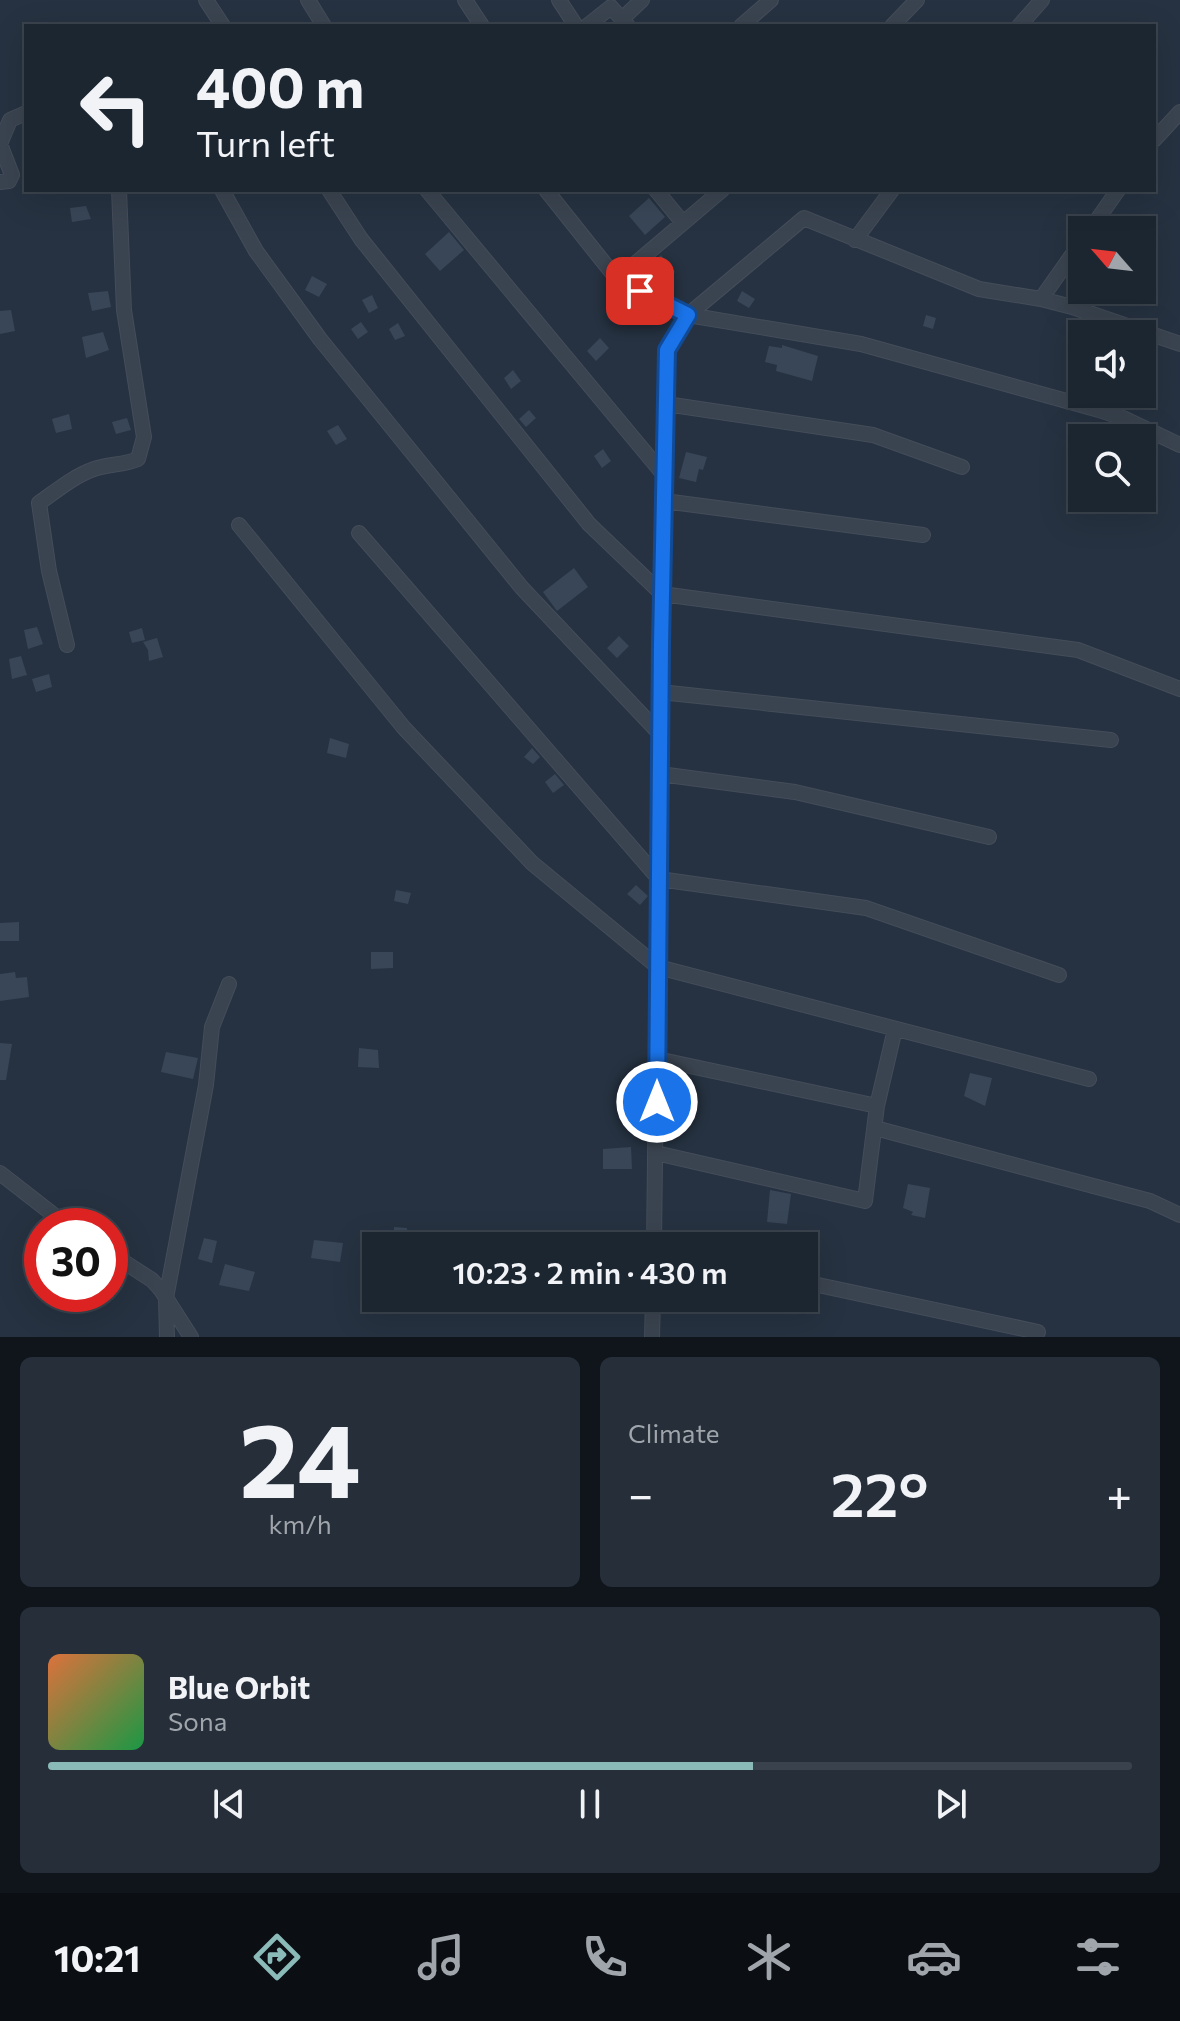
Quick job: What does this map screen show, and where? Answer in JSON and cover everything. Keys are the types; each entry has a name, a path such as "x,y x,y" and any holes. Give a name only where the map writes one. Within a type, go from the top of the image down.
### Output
{"street":[{"path":"206,0 222,24"},
{"path":"308,0 323,24"},
{"path":"465,0 481,24"},
{"path":"559,0 575,24"},
{"path":"590,24 611,7 625,23 642,0"},
{"path":"743,24 771,0"},
{"path":"894,24 917,0"},
{"path":"1021,24 1042,0"},
{"path":"1156,138 1180,112"},
{"path":"13,176 0,143 10,120 24,114"},
{"path":"67,645 49,571 39,503 95,469 122,466 138,459 144,437 124,310 119,192"},
{"path":"223,192 256,251 320,339 522,588 660,734"},
{"path":"330,192 361,239 589,524 662,594 1078,650 1180,689"},
{"path":"429,192 664,475"},
{"path":"548,192 617,279 688,315 861,344 1099,410 1180,445"},
{"path":"658,192 683,223"},
{"path":"617,279 720,192"},
{"path":"855,240 891,192"},
{"path":"1100,216 1117,192"},
{"path":"654,1232 667,350 688,315 804,218 979,289 1041,299 1130,325 1180,344"},
{"path":"1041,299 1068,261"},
{"path":"666,404 873,435 962,467"},
{"path":"664,501 923,535"},
{"path":"239,525 404,728 532,863 658,967 1089,1079"},
{"path":"359,533 659,879 866,908 1059,975"},
{"path":"660,692 1111,740"},
{"path":"660,774 795,792 989,837"},
{"path":"167,1337 166,1298 206,1085 212,1027 229,984"},
{"path":"656,1153 865,1201 877,1106 895,1029"},
{"path":"657,1059 877,1106"},
{"path":"875,1128 1150,1201 1180,1215"},
{"path":"0,1173 45,1208"},
{"path":"128,1265 152,1280 191,1337"},
{"path":"818,1285 1038,1332"},
{"path":"652,1337 653,1312"}],"building":[{"path":"649,198 665,217 645,235 629,216"},
{"path":"86,206 91,219 72,222 70,208"},
{"path":"449,232 464,250 440,271 425,254"},
{"path":"661,255 675,272 664,282 662,279 659,281 649,265"},
{"path":"312,276 327,284 319,297 305,290"},
{"path":"108,291 111,307 92,311 88,293"},
{"path":"742,291 755,299 749,308 737,301"},
{"path":"372,295 378,308 369,313 362,300"},
{"path":"11,310 15,331 0,334 0,311"},
{"path":"926,315 936,318 933,329 923,326"},
{"path":"361,322 368,332 358,339 351,329"},
{"path":"398,323 405,336 395,340 389,329"},
{"path":"103,332 109,350 86,358 82,337"},
{"path":"600,338 609,348 596,361 587,351"},
{"path":"782,345 818,356 812,381 776,371 777,365 765,362 769,346 782,348"},
{"path":"513,370 521,381 511,389 504,378"},
{"path":"529,410 536,418 526,427 519,419"},
{"path":"69,414 72,429 56,433 52,419"},
{"path":"127,418 131,430 116,434 112,422"},
{"path":"338,425 347,439 336,445 327,431"},
{"path":"603,449 611,461 602,468 594,456"},
{"path":"686,452 707,457 703,470 699,469 696,482 679,478"},
{"path":"574,568 588,587 557,611 543,592"},
{"path":"37,627 43,644 28,649 24,630"},
{"path":"142,628 145,640 132,643 129,632"},
{"path":"619,636 629,646 617,658 607,648"},
{"path":"157,638 163,657 149,661 143,642"},
{"path":"21,656 27,675 12,679 9,659"},
{"path":"49,674 52,687 36,692 32,679"},
{"path":"330,738 349,744 346,758 327,753"},
{"path":"532,748 540,757 533,764 524,757"},
{"path":"555,774 564,785 553,793 545,782"},
{"path":"636,885 648,896 640,905 627,894"},
{"path":"396,890 411,893 408,904 394,901"},
{"path":"19,922 19,941 0,941 0,923"},
{"path":"371,952 393,952 393,968 371,969"},
{"path":"15,972 16,978 27,977 29,997 0,1001 0,974"},
{"path":"0,1043 12,1044 6,1080 0,1080"},
{"path":"359,1048 378,1050 379,1068 358,1067"},
{"path":"166,1052 198,1058 193,1079 161,1072"},
{"path":"970,1073 992,1078 985,1106 964,1096"},
{"path":"631,1147 632,1169 603,1169 603,1149"},
{"path":"908,1184 930,1188 925,1218 911,1215 913,1212 903,1208"},
{"path":"770,1190 791,1194 787,1224 767,1222"},
{"path":"394,1227 407,1228 407,1232 394,1232"},
{"path":"204,1238 217,1241 212,1263 198,1259"},
{"path":"314,1240 343,1243 340,1262 311,1258"},
{"path":"225,1264 255,1272 249,1291 219,1285"}],"route":[{"path":"640,291 688,315 667,350 657,1102"}]}
